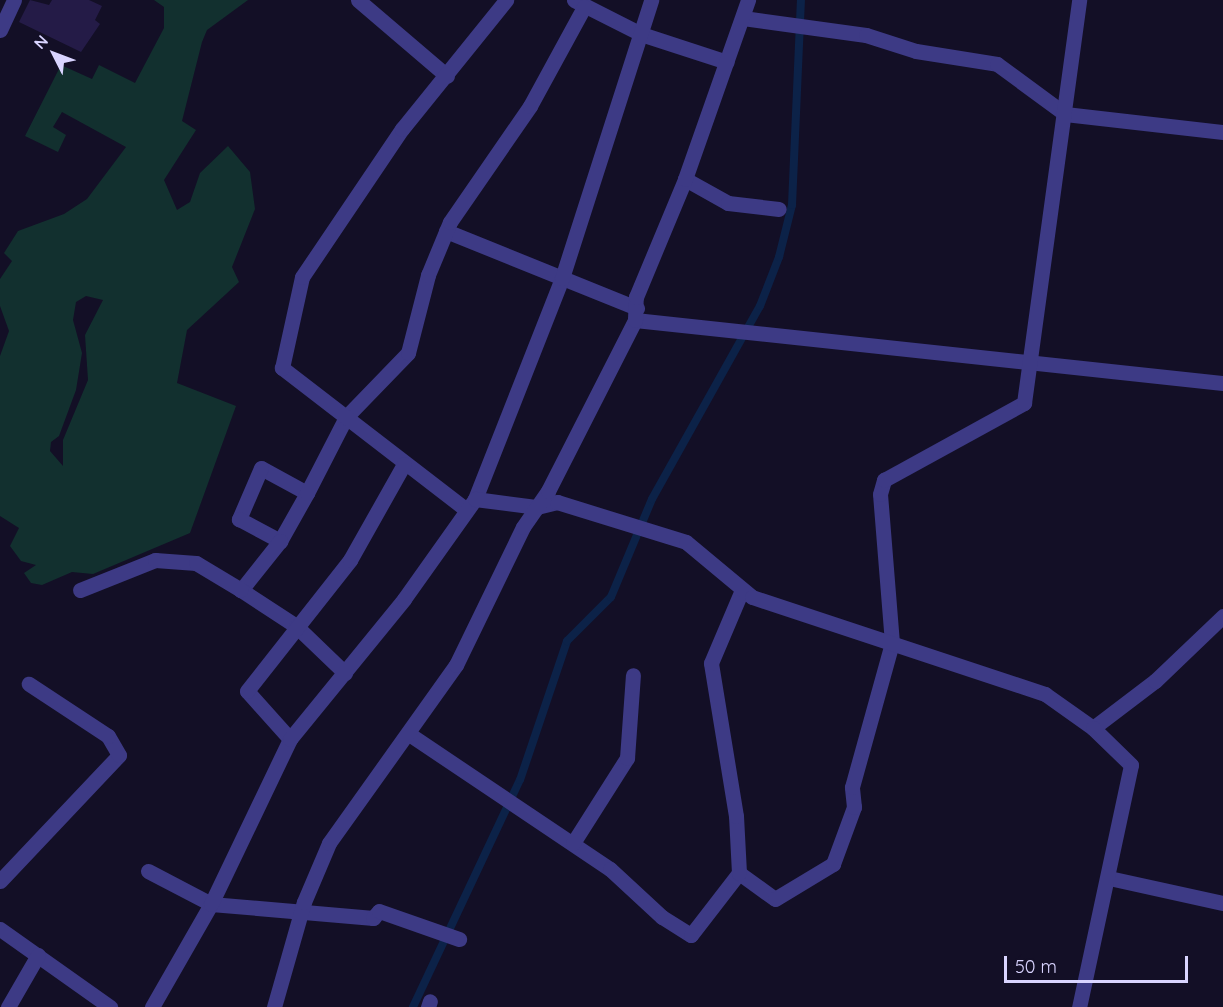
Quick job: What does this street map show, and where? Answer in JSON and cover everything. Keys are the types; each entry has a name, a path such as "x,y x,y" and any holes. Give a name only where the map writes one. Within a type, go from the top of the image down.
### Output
{"street":[{"path":"0,30 14,0"},
{"path":"358,0 447,76"},
{"path":"506,0 402,129 302,277 282,368 404,464 469,503 537,507 557,502 625,521 686,542 742,590 1046,694 1093,728 1131,765 1109,878 1079,1007"},
{"path":"152,1007 211,904 290,739 404,599 469,503 562,278 651,0"},
{"path":"274,1007 300,915 329,843 409,734 460,658 636,314 636,297 686,179 748,0"},
{"path":"739,873 775,899 833,864 854,807 852,787 892,643 880,494 884,480 1024,403 1034,360 1079,0"},
{"path":"241,590 280,541 346,417 408,353 428,275 446,231 530,106 579,4 641,34 727,62"},
{"path":"743,18 814,28 997,64 1065,114 1223,132"},
{"path":"686,179 728,203 779,209"},
{"path":"446,231 562,278 636,314 730,329 1034,360 1057,369 1223,383"},
{"path":"290,739 247,691 350,560 404,464"},
{"path":"280,541 239,519 261,468 307,493"},
{"path":"80,590 154,560 196,563 296,626 345,673"},
{"path":"409,734 496,797 525,809 573,843 691,935 739,873 736,816 711,663 742,590"},
{"path":"1093,728 1155,681 1223,616"},
{"path":"573,843 627,758 633,675"},
{"path":"0,881 119,755 108,736 29,684"},
{"path":"148,870 211,904 300,915 374,918 379,910 459,939"},
{"path":"1109,878 1223,903"},
{"path":"0,929 38,955 85,1000 110,1007"},
{"path":"8,1007 38,955"}],"green space":[{"path":"154,0 248,0 207,30 182,121 196,130 164,180 177,210 190,202 200,173 228,146 250,172 255,209 232,267 239,282 187,330 177,383 236,406 190,533 93,574 72,572 42,585 31,583 24,573 36,565 21,561 10,546 19,528 0,516 0,356 9,331 0,306 0,279 12,261 4,253 18,231 64,214 87,199 126,147 62,112 53,127 66,135 58,152 25,136 61,65 92,79 99,65 135,83 164,28 164,7","holes":["86,296 103,300 85,335 88,380 63,440 63,466 50,451 51,442 59,436 76,390 82,353 73,320 76,302"]}],"building":[{"path":"30,0 49,5 52,0 89,0 102,6 95,20 100,24 81,52 19,22"}],"waterway":[{"path":"413,1007 520,780 567,641 611,597 652,499 760,306 779,257 792,205 801,0"}]}
